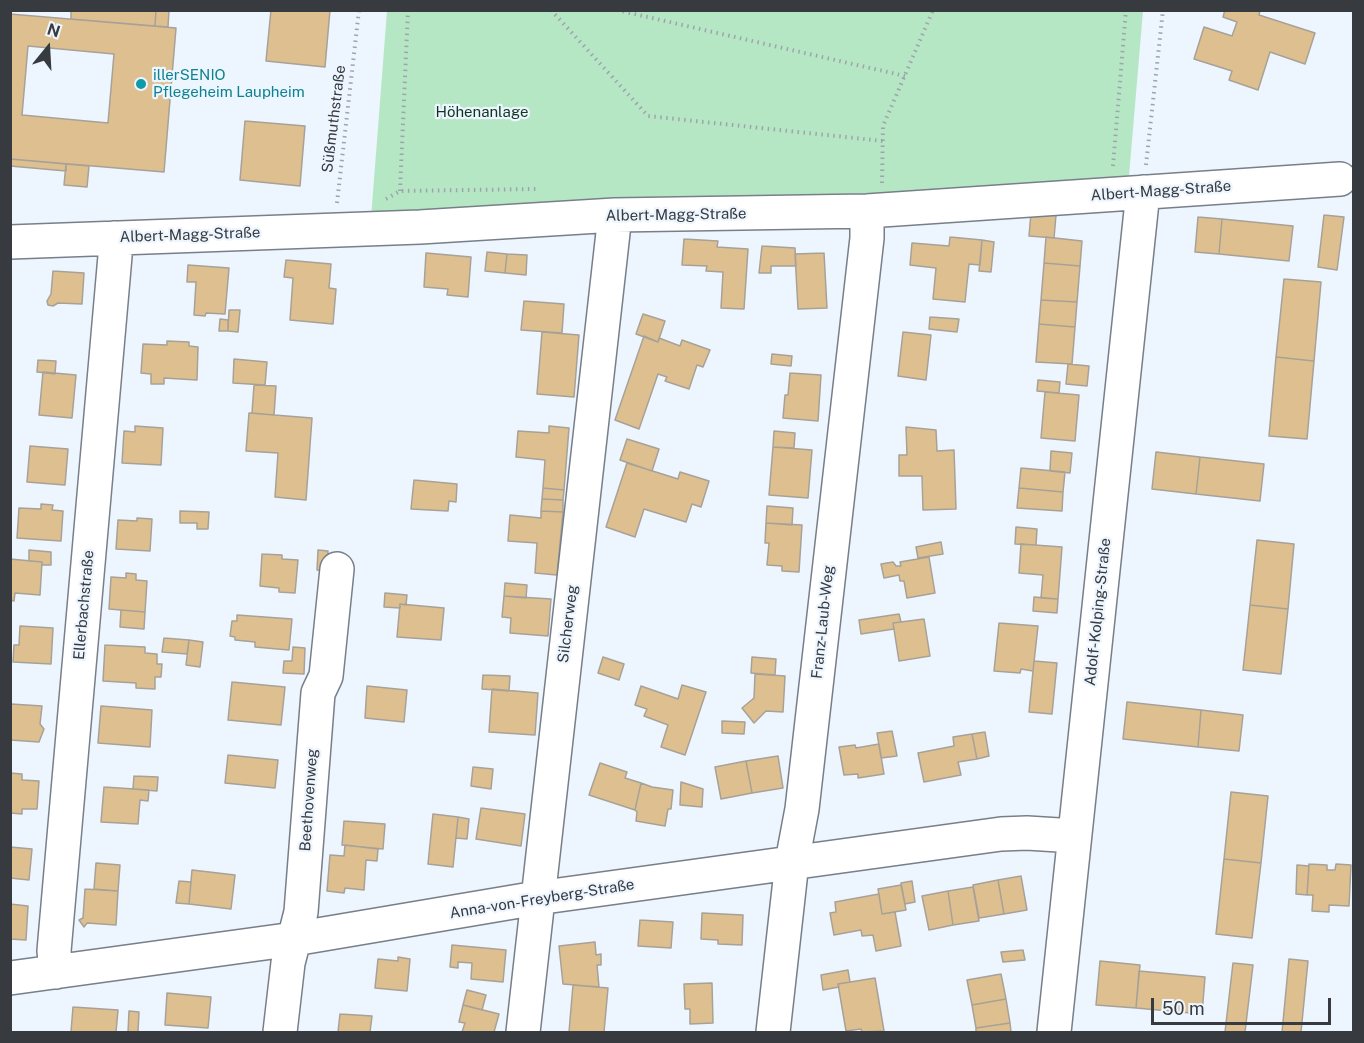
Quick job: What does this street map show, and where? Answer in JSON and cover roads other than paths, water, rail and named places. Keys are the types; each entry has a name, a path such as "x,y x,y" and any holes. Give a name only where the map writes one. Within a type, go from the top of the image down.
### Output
{"street":[{"name":"Albert-Magg-Straße","path":"10,242 420,227 615,215 874,210 1340,179"},
{"name":"Adolf-Kolping-Straße","path":"1054,1032 1143,192"},
{"name":"Franz-Laub-Weg","path":"773,1032 792,862 802,809 867,238 874,210"},
{"name":"Silcherweg","path":"523,1032 615,215"},
{"name":"Ellerbachstraße","path":"56,972 54,951 114,268 114,238"},
{"name":"Beethovenweg","path":"280,1032 288,963 301,912 318,693 326,676 337,568"},
{"name":"Anna-von-Freyberg-Straße","path":"10,978 294,939 537,898 1001,834 1037,834 1074,839"}],"place":[{"name":"illerSENIO Pflegeheim Laupheim","path":"141,84"}],"park label":[{"name":"Höhenanlage","path":"482,112"}]}
